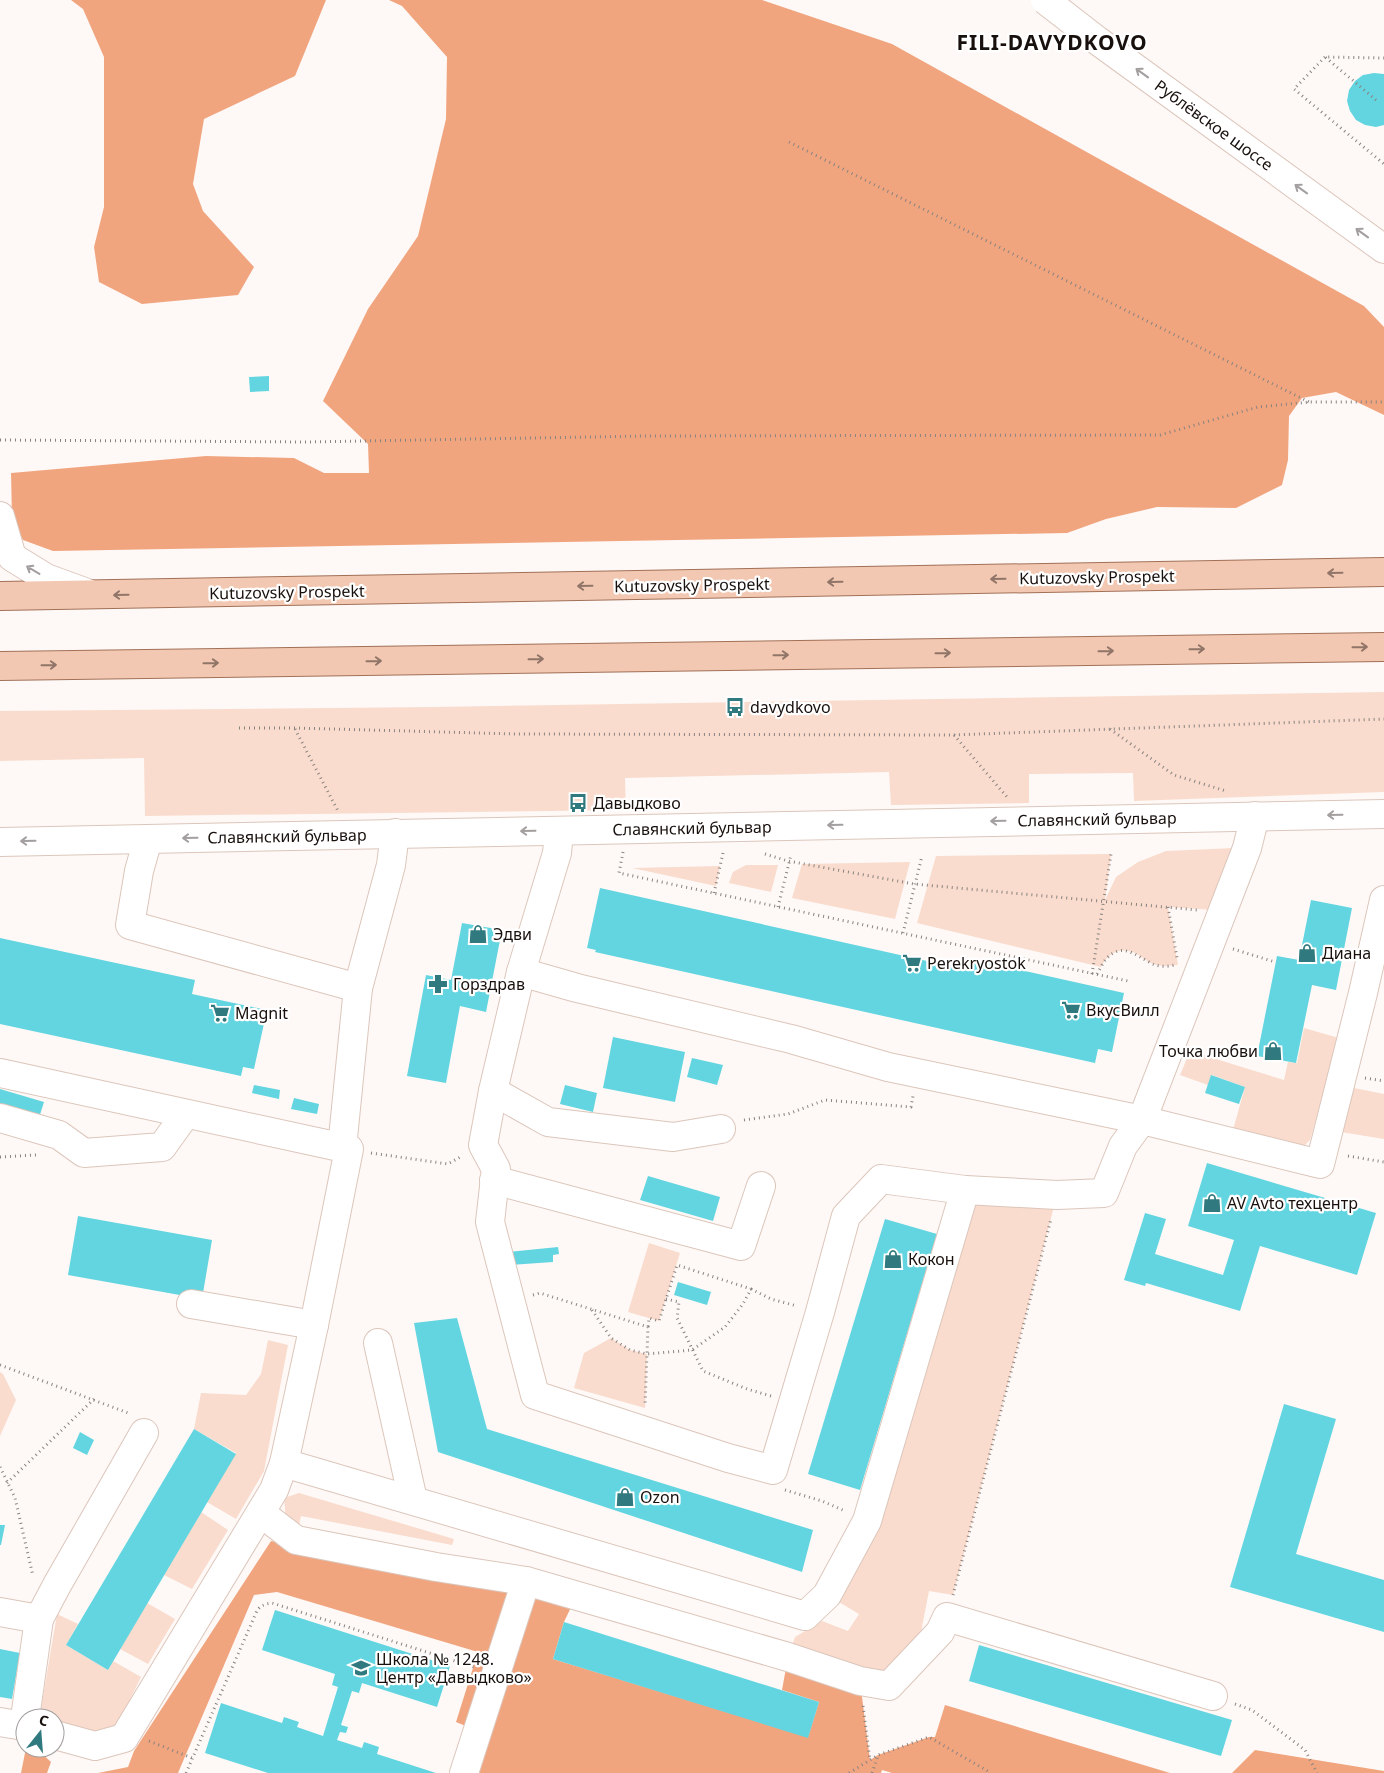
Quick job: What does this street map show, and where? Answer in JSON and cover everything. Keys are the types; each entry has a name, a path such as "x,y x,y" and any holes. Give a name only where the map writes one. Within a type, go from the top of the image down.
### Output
{"main road":[{"name":"Kutuzovsky Prospekt","path":"0,596 1384,572"},
{"path":"0,666 1384,647"}],"street":[{"name":"Рублёвское шоссе","path":"1046,0 1098,41 1384,249"},
{"path":"0,516 12,557 46,578 94,595"},
{"name":"Славянский бульвар","path":"0,842 1384,814"},
{"path":"559,831 557,853 521,972 493,1091 483,1145 496,1169 490,1222 535,1395 728,1458 773,1470 820,1312 846,1216 881,1178 965,1190 1057,1195 1104,1193 1124,1146 1142,1120 1247,848 1255,816"},
{"path":"65,1738 95,1746 124,1738 261,1513 274,1490 284,1463 314,1325 345,1149 358,988 391,865 395,833"},
{"path":"148,839 130,925 358,988"},
{"path":"521,972 577,988 791,1039 888,1067 1142,1120 1320,1164 1322,1152 1373,995 1384,900"},
{"path":"0,1074 345,1149"},
{"path":"493,1091 548,1122 673,1137 721,1129"},
{"path":"0,1118 59,1135 84,1152 162,1146 185,1115"},
{"path":"494,1180 741,1246 762,1186"},
{"path":"284,1463 805,1616 827,1595 866,1521 965,1190"},
{"path":"192,1304 314,1325"},
{"path":"378,1343 413,1500"},
{"path":"23,1708 41,1616 57,1584 144,1434"},
{"path":"261,1513 296,1540 436,1567 526,1581 788,1657 860,1681 889,1686 940,1632 947,1617 1213,1696"},
{"path":"464,1773 526,1581"},
{"path":"0,1612 41,1616"}],"path":[{"path":"1384,58 1325,57 1294,89 1384,164"},
{"path":"1325,57 1376,100"},
{"path":"789,142 1310,402"},
{"path":"0,440 306,442 646,436 1160,435 1258,407 1310,402 1384,402"},
{"path":"239,728 516,734 954,735 1384,719"},
{"path":"295,728 338,810"},
{"path":"1109,728 1174,775 1231,792"},
{"path":"954,735 1028,821"},
{"path":"624,852 618,873 1128,981"},
{"path":"714,893 723,853"},
{"path":"765,854 788,862 914,884 1198,910 1195,919"},
{"path":"1092,974 1111,854"},
{"path":"778,907 791,855"},
{"path":"902,933 922,856"},
{"path":"1168,907 1178,965"},
{"path":"1211,942 1275,962"},
{"path":"1097,974 1106,958 1114,952 1126,950 1138,954 1150,963 1165,967 1178,965"},
{"path":"1178,965 1182,956"},
{"path":"721,1129 739,1121 788,1114 825,1100 911,1107 919,1074"},
{"path":"345,1149 448,1164 483,1145"},
{"path":"1322,1152 1384,1162"},
{"path":"947,1617 1057,1195"},
{"path":"651,1432 645,1408 649,1318 660,1321 677,1265 751,1289 771,1299 820,1312"},
{"path":"592,1310 610,1338 630,1350 647,1354 692,1350 725,1327 744,1304 751,1289"},
{"path":"511,1300 540,1293 648,1328"},
{"path":"666,1299 679,1302 677,1318 703,1370 747,1389 794,1402"},
{"path":"0,1365 133,1415 144,1434"},
{"path":"7,1483 94,1399"},
{"path":"0,1467 14,1498 41,1616"},
{"path":"186,1773 258,1608 264,1604 272,1603 496,1674"},
{"path":"860,1681 870,1760"},
{"path":"1213,1696 1252,1710 1305,1750 1317,1773"},
{"path":"128,1732 192,1759"},
{"path":"849,1773 878,1755 929,1737 990,1773"},
{"path":"872,1773 878,1755"}],"shaded area":[{"path":"71,0 326,0 295,76 204,119 193,184 203,211 254,267 238,295 142,304 99,282 94,247 104,207 104,57 83,9"},
{"path":"389,0 762,0 892,44 1364,306 1384,327 1384,415 1336,392 1302,398 1289,416 1288,460 1282,485 1236,508 1157,507 1106,519 1067,533 53,551 23,540 12,518 11,473 206,456 294,458 324,473 369,473 368,444 323,401 368,309 418,236 446,119 447,57 402,6"},
{"path":"1384,692 1384,792 1134,801 1133,773 1029,774 1029,803 891,805 889,772 625,778 626,810 145,816 144,758 0,761 0,711 433,707"},
{"path":"1234,848 1213,910 1168,907 1178,965 1158,965 1149,962 1137,954 1121,951 1112,954 1101,967 917,923 936,856 1111,854 1105,900 1116,877 1138,862 1166,851"},
{"path":"910,862 895,919 792,898 802,864"},
{"path":"746,865 778,865 771,892 729,883 733,872"},
{"path":"720,866 716,886 632,868"},
{"path":"1304,1028 1339,1038 1310,1140 1301,1149 1233,1130 1245,1087 1212,1075 1208,1085 1180,1075 1190,1051 1284,1080 1288,1062 1297,1063"},
{"path":"1349,1087 1384,1094 1384,1139 1341,1132"},
{"path":"965,1190 1057,1195 953,1595 929,1591 916,1658 889,1686 788,1657 795,1637 822,1621 848,1631 859,1614 827,1595"},
{"path":"649,1243 680,1253 659,1321 628,1312"},
{"path":"611,1338 630,1350 647,1354 645,1408 574,1388 584,1353"},
{"path":"268,1340 288,1345 264,1471 236,1519 207,1502 236,1453 194,1429 201,1393 246,1395 261,1374"},
{"path":"0,1372 3,1374 16,1400 0,1436"},
{"path":"299,1493 454,1539 452,1545 301,1516 296,1540 286,1520 284,1498"},
{"path":"201,1512 228,1530 192,1589 164,1575"},
{"path":"271,1541 511,1591 468,1727 456,1722 478,1652 277,1592 254,1595 178,1773 98,1773 128,1767 134,1751"},
{"path":"530,1595 572,1605 564,1622 553,1659 808,1737 819,1702 782,1690 788,1657 860,1681 870,1760 878,1755 929,1737 935,1737 945,1705 1170,1773 892,1773 882,1770 881,1773 472,1773"},
{"path":"147,1603 175,1619 148,1664 120,1649"},
{"path":"57,1614 78,1624 66,1645 108,1670 113,1661 141,1677 117,1726 87,1734 65,1729 65,1708 41,1708"},
{"path":"1255,1750 1384,1771 1384,1773 1232,1773"},
{"path":"24,1758 47,1758 51,1762 47,1773 21,1773"}],"building":[{"path":"1384,74 1384,125 1376,127 1365,125 1356,120 1350,111 1347,101 1349,90 1355,81 1363,75"},
{"path":"269,376 269,391 250,392 249,377"},
{"path":"600,888 972,971 975,960 1124,993 1112,1052 1098,1049 1095,1063 595,952 596,950 587,948"},
{"path":"1311,900 1352,908 1336,990 1312,985 1296,1063 1257,1056 1277,956 1299,960"},
{"path":"462,923 502,930 486,1012 460,1006 446,1083 407,1076 426,975 451,980"},
{"path":"0,938 195,980 192,994 267,1010 254,1069 243,1067 241,1076 0,1024"},
{"path":"613,1037 685,1052 675,1102 603,1088"},
{"path":"692,1058 723,1065 717,1085 687,1077"},
{"path":"1211,1075 1245,1087 1239,1104 1205,1093"},
{"path":"254,1085 280,1090 279,1099 252,1093"},
{"path":"565,1085 597,1093 593,1112 560,1104"},
{"path":"0,1089 44,1102 37,1124 0,1107"},
{"path":"294,1098 319,1104 317,1114 291,1109"},
{"path":"1207,1163 1376,1213 1357,1275 1260,1246 1240,1311 1146,1283 1145,1286 1124,1280 1145,1213 1166,1219 1155,1254 1223,1275 1234,1240 1188,1226"},
{"path":"648,1176 720,1197 713,1221 640,1200"},
{"path":"78,1216 212,1240 202,1299 68,1275"},
{"path":"885,1219 937,1234 860,1490 808,1474"},
{"path":"558,1247 559,1254 553,1255 553,1262 510,1265 508,1252"},
{"path":"678,1282 711,1292 707,1305 674,1295"},
{"path":"457,1318 487,1429 813,1530 802,1572 438,1452 414,1323"},
{"path":"1284,1404 1336,1419 1296,1554 1384,1580 1384,1632 1230,1587"},
{"path":"194,1429 236,1454 108,1670 66,1645"},
{"path":"80,1432 94,1440 87,1455 73,1448"},
{"path":"0,1525 5,1525 1,1545 0,1545"},
{"path":"275,1610 450,1666 437,1707 362,1683 359,1693 352,1691 341,1725 348,1727 346,1733 340,1732 337,1740 362,1748 364,1742 379,1747 377,1754 436,1773 268,1773 205,1753 221,1703 282,1723 284,1717 299,1722 297,1727 323,1736 338,1687 332,1685 335,1674 262,1650"},
{"path":"564,1622 819,1702 808,1738 553,1659"},
{"path":"979,1645 1232,1720 1221,1756 969,1681"},
{"path":"0,1649 20,1653 12,1699 0,1697"}],"place":[{"name":"davydkovo","path":"735,707"},
{"name":"Давыдково","path":"578,803"},
{"name":"Эдви","path":"478,934"},
{"name":"Диана","path":"1307,953"},
{"name":"Perekryostok","path":"912,963"},
{"name":"Горздрав","path":"438,984"},
{"name":"ВкусВилл","path":"1071,1010"},
{"name":"Magnit","path":"220,1013"},
{"name":"Точка любви","path":"1273,1051"},
{"name":"AV Avto техцентр","path":"1212,1203"},
{"name":"Кокон","path":"893,1259"},
{"name":"Ozon","path":"625,1497"},
{"name":"Школа № 1248. Центр «Давыдково»","path":"361,1668"}],"district":[{"name":"FILI-DAVYDKOVO","path":"1052,42"}]}
